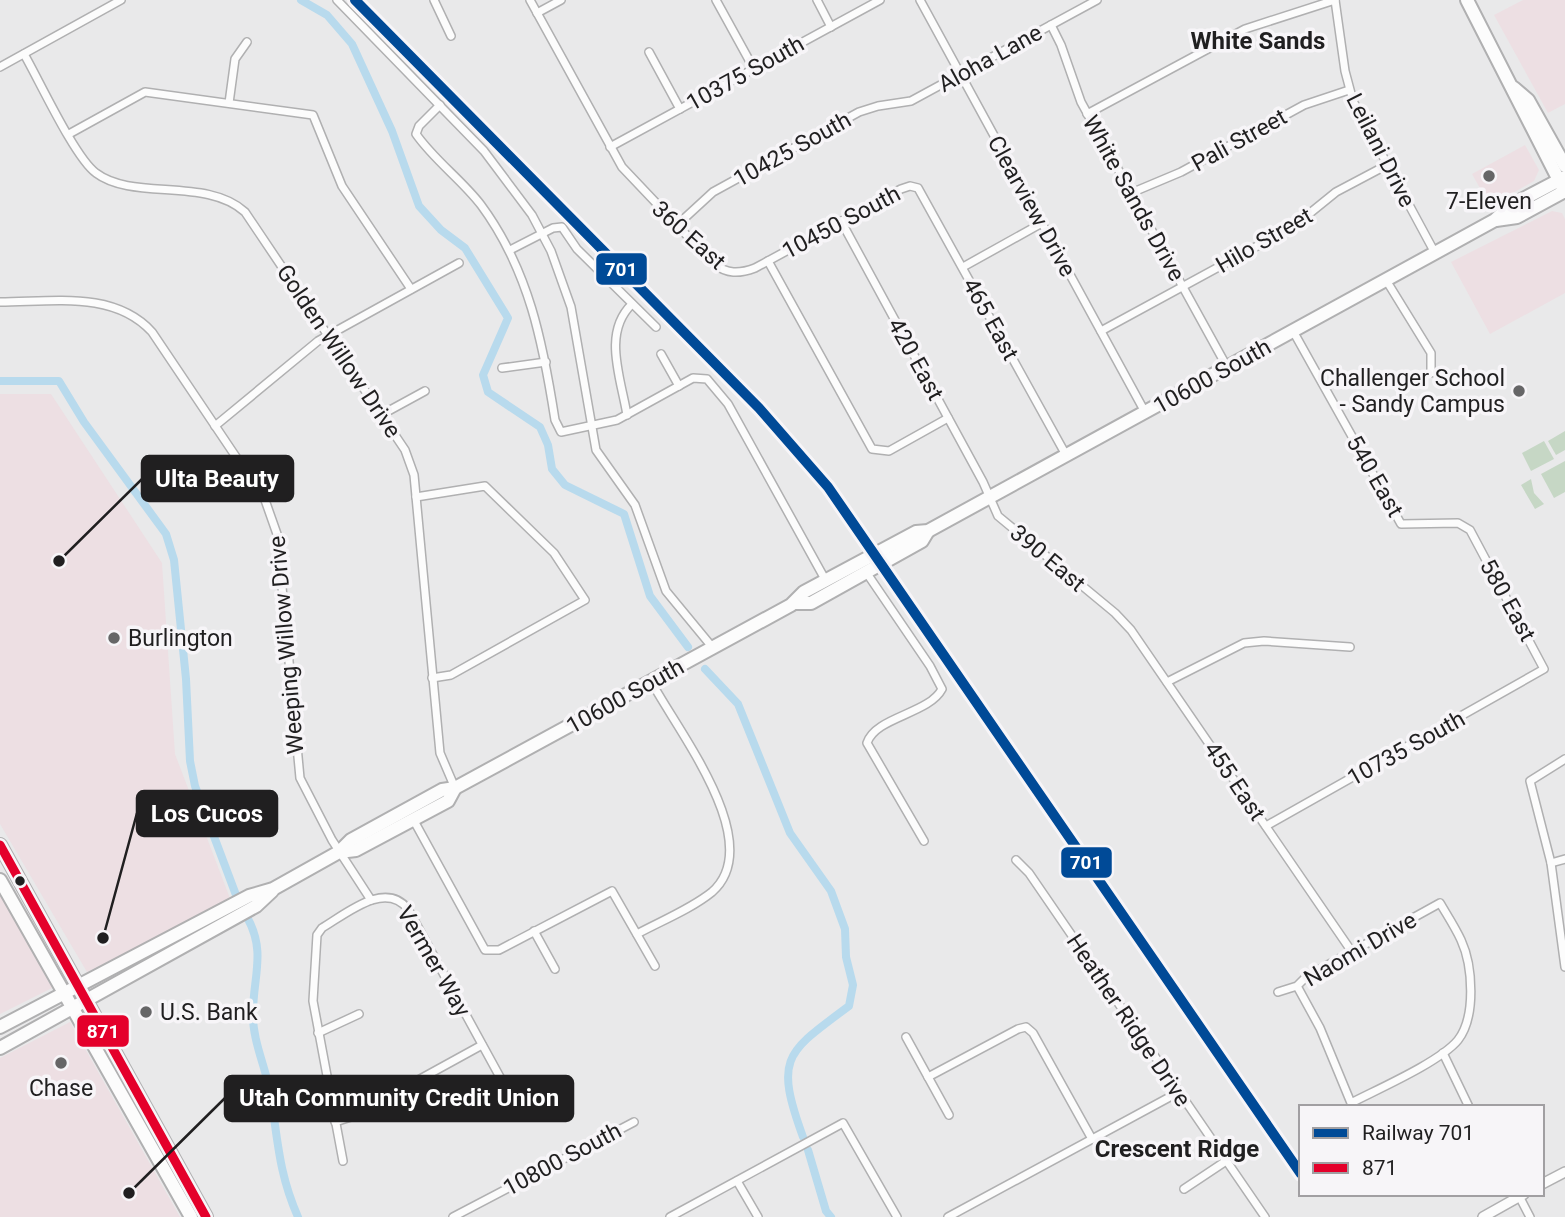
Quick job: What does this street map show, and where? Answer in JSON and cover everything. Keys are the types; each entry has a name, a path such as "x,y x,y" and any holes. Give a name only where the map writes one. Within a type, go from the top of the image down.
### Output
{"main road":[{"path":"1467,0 1514,88 1518,105 1564,186"},
{"path":"1514,88 1528,100 1565,166"},
{"name":"10600 South","path":"0,1048 256,906 273,890 339,852 351,840 372,828 442,790 455,788 713,648 794,603 804,593 916,531 928,531 989,498 1495,220 1510,206 1564,186"},
{"name":"10600 South","path":"794,603 811,603 922,541 928,531"},
{"name":"10600 South","path":"339,852 356,850 448,801 455,788"},
{"path":"0,845 206,1217"},
{"path":"0,880 191,1217"},
{"name":"10600 South","path":"0,1027 249,896 273,890"},
{"path":"198,939 199,930 227,914 236,903"},
{"path":"171,1182 197,1217"}],"street":[{"path":"0,67 121,0"},
{"path":"337,0 497,166 542,234 559,271 573,315 591,428 600,457 627,491 639,513 666,591 713,648"},
{"path":"434,0 452,36"},
{"name":"360 East","path":"530,0 610,147 631,180 725,271 747,271 768,261"},
{"path":"537,13 561,0"},
{"path":"716,0 754,69"},
{"path":"817,0 831,27"},
{"name":"10375 South","path":"610,147 880,0"},
{"name":"Clearview Drive","path":"920,0 1145,412"},
{"name":"Aloha Lane","path":"920,97 1097,0"},
{"path":"1087,114 1245,29 1335,0"},
{"name":"Leilani Drive","path":"1335,0 1349,90 1435,253"},
{"name":"White Sands Drive","path":"1051,25 1087,114 1227,367"},
{"path":"229,103 235,59 247,42"},
{"path":"649,52 680,109"},
{"name":"Golden Willow Drive","path":"24,54 86,163 108,180 215,196 240,207 411,462 439,753 455,788"},
{"name":"Pali Street","path":"1131,193 1172,176 1304,105 1349,90"},
{"path":"69,134 145,92 313,115 342,186 411,289"},
{"name":"10425 South","path":"676,226 713,192 859,112 920,97"},
{"path":"440,105 417,128 417,136 471,192 510,250 530,298 546,362 555,421 561,432 591,428 627,415 701,377 709,380 719,391 826,581"},
{"name":"Hilo Street","path":"1101,331 1303,220 1336,192 1387,165"},
{"name":"10450 South","path":"768,261 901,189 914,186"},
{"name":"465 East","path":"914,186 924,196 1066,455"},
{"name":"420 East","path":"841,221 989,498"},
{"path":"963,267 1042,223"},
{"path":"510,250 556,227 564,229 577,249 656,327"},
{"path":"768,261 869,446 877,452 889,451 948,418"},
{"path":"215,426 306,349 458,263"},
{"path":"1386,280 1431,353 1431,373"},
{"name":"Weeping Willow Drive","path":"0,302 99,303 132,314 152,332 261,494 274,520 298,770 306,793 339,852"},
{"path":"627,415 615,335 620,318 632,303"},
{"name":"540 East","path":"1293,331 1401,524 1458,523 1470,530"},
{"path":"661,354 679,386"},
{"path":"502,368 546,362"},
{"path":"381,415 425,391"},
{"path":"416,497 485,486 554,553 585,600 450,674 432,678"},
{"name":"390 East","path":"989,498 998,516 1115,613"},
{"name":"580 East","path":"1470,530 1544,669"},
{"path":"866,572 930,666 942,689 924,706 869,736 867,743 924,841"},
{"name":"455 East","path":"1115,613 1167,682 1352,952"},
{"path":"1167,682 1244,643 1264,641 1350,647"},
{"name":"10735 South","path":"1266,826 1544,669"},
{"path":"637,934 711,892 723,876 731,844 719,801 651,681"},
{"path":"1565,759 1530,781 1551,863 1565,967"},
{"path":"413,819 485,950 495,952 612,891 655,966"},
{"name":"Vermer Way","path":"339,852 372,900 388,896 396,898 408,909 512,1099"},
{"path":"1551,863 1565,859"},
{"name":"Heather Ridge Drive","path":"1016,860 1028,873 1265,1217"},
{"path":"343,1161 313,1001 318,930 372,900"},
{"name":"Naomi Drive","path":"1278,992 1297,986 1306,977 1440,902 1462,941 1466,957 1469,1005 1464,1031 1443,1054"},
{"path":"534,932 555,970"},
{"path":"1297,986 1320,1028 1351,1103 1443,1054 1468,1105"},
{"path":"318,1033 359,1014"},
{"path":"928,1077 1026,1027 1033,1034 1092,1139"},
{"path":"906,1037 949,1115"},
{"path":"335,1122 351,1117 482,1045"},
{"path":"948,1217 1179,1092"},
{"name":"10800 South","path":"453,1217 635,1122"},
{"path":"670,1217 843,1123 897,1217"},
{"path":"1184,1189 1226,1161"},
{"path":"1544,1183 1565,1172"},
{"path":"737,1181 758,1217"},
{"path":"1483,1217 1518,1196"},
{"path":"1520,1196 1530,1217"}],"shaded area":[{"path":"1523,0 1565,0 1565,104 1548,113 1494,15"},
{"path":"1525,145 1539,170 1534,181 1490,206 1472,174"},
{"path":"1552,211 1562,213 1565,219 1565,293 1490,334 1451,262"},
{"path":"0,394 51,394 162,563 175,754 231,901 87,972 0,824"},
{"path":"0,894 52,988 0,1014"},
{"path":"70,1022 180,1217 0,1217 0,1058"}],"green space":[{"path":"1565,431 1565,450 1556,455 1548,441"},
{"path":"1544,441 1554,459 1531,471 1522,453"},
{"path":"1565,461 1565,492 1554,498 1541,474"},
{"path":"1531,479 1534,493 1544,504 1535,509 1521,485"}],"waterway":[{"path":"301,0 327,15 352,44 392,131 419,206 441,230 465,248 508,318 483,375 488,392 540,427 548,445 552,469 565,485 624,514 650,596 688,647"},
{"path":"0,381 59,381 84,422 166,534 174,560 186,679 190,761 195,786 236,895"},
{"path":"705,669 738,704 790,833 831,891 845,929 846,957 853,985 849,1006 799,1047 788,1073 789,1089 803,1137"},
{"path":"248,919 257,954 253,1024 269,1087 283,1172 298,1217"},
{"path":"808,1150 826,1211 831,1217"}],"rail line":[{"name":"701","path":"355,0 759,408 828,487 1299,1171"}],"transit line":[{"name":"871","path":"0,845 206,1217"}],"place":[{"name":"7-Eleven","path":"1489,176"},
{"name":"Challenger School - Sandy Campus","path":"1519,391"},
{"name":"Ulta Beauty","path":"59,561"},
{"name":"Burlington","path":"114,638"},
{"name":"Los Cucos","path":"103,938"},
{"name":"U.S. Bank","path":"146,1012"},
{"name":"Chase","path":"61,1063"},
{"name":"Utah Community Credit Union","path":"129,1193"}],"district":[{"name":"White Sands","path":"1258,41"},
{"name":"Crescent Ridge","path":"1177,1149"}]}
